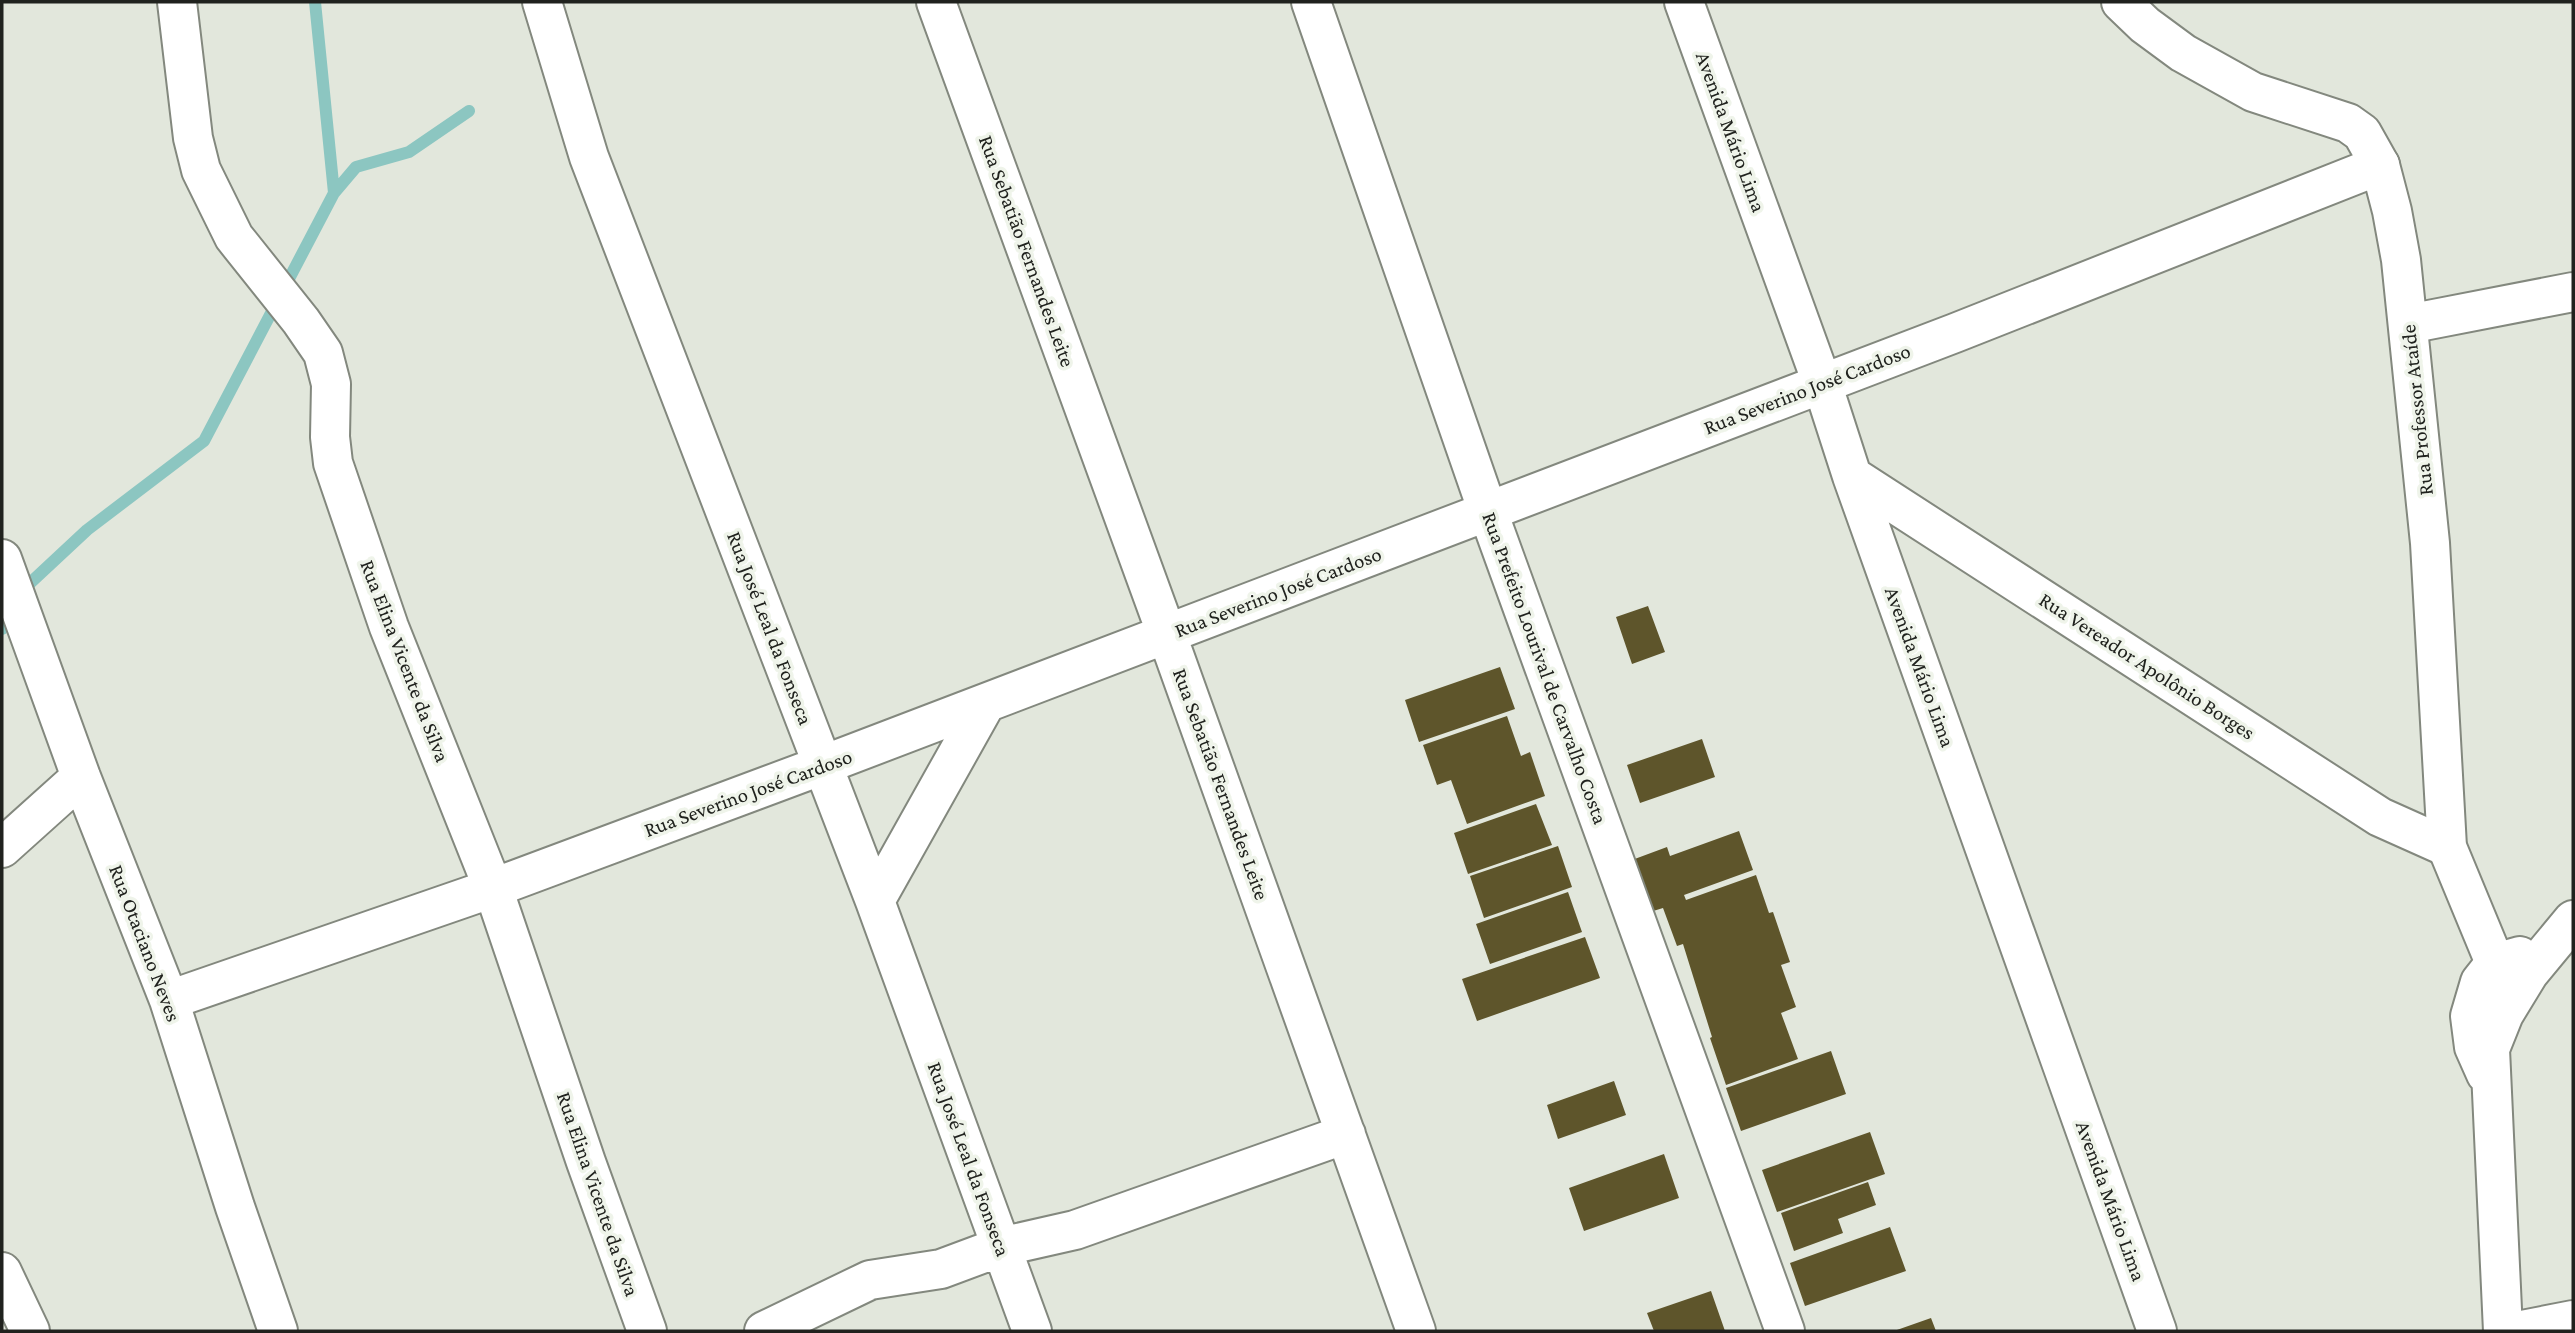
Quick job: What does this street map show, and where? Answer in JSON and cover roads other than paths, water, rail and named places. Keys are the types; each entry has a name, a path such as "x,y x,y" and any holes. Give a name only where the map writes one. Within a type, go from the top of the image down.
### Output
{"street":[{"name":"Rua Elina Vicente da Silva","path":"177,2 193,138 201,170 234,237 323,353 331,384 330,436 333,463 389,627 493,888 647,1331"},
{"name":"Rua José Leal da Fonseca","path":"542,2 589,157 876,901 1032,1331"},
{"name":"Rua Sebatião Fernandes Leite","path":"936,2 1167,635 1416,1331"},
{"name":"Rua Prefeito Lourival de Carvalho Costa","path":"1311,2 1488,512 1785,1331"},
{"name":"Avenida Mário Lima","path":"1684,2 1822,383 1852,476 2157,1331"},
{"name":"Rua Professor Ataíde","path":"2121,2 2145,25 2183,53 2253,92 2348,123 2362,133 2380,165 2399,248 2430,543 2447,847 2495,963"},
{"name":"Rua Severino José Cardoso","path":"169,1000 493,888 824,765 1955,333 2380,165"},
{"path":"2408,324 2573,292"},
{"name":"Rua Vereador Apolônio Borges","path":"1852,476 2381,817 2447,847"},
{"name":"Rua Otaciano Neves","path":"2,559 81,777 169,1000 278,1331"},
{"path":"876,901 986,703"},
{"path":"2,848 81,777"},
{"path":"2503,1331 2490,1049 2504,1014 2529,973 2573,920"},
{"path":"2490,1082 2474,1047 2470,1016 2480,982 2495,963 2517,956 2542,958"},
{"path":"764,1331 870,1280 941,1269 1000,1247 1075,1230 1346,1134"},
{"path":"2,1272 30,1331"},
{"path":"2517,1331 2573,1320"}],"waterway":[{"path":"28,585 87,530 204,441 334,193 315,2"},
{"path":"334,193 356,167 409,152 469,111"},
{"path":"2,629 10,611"}]}
